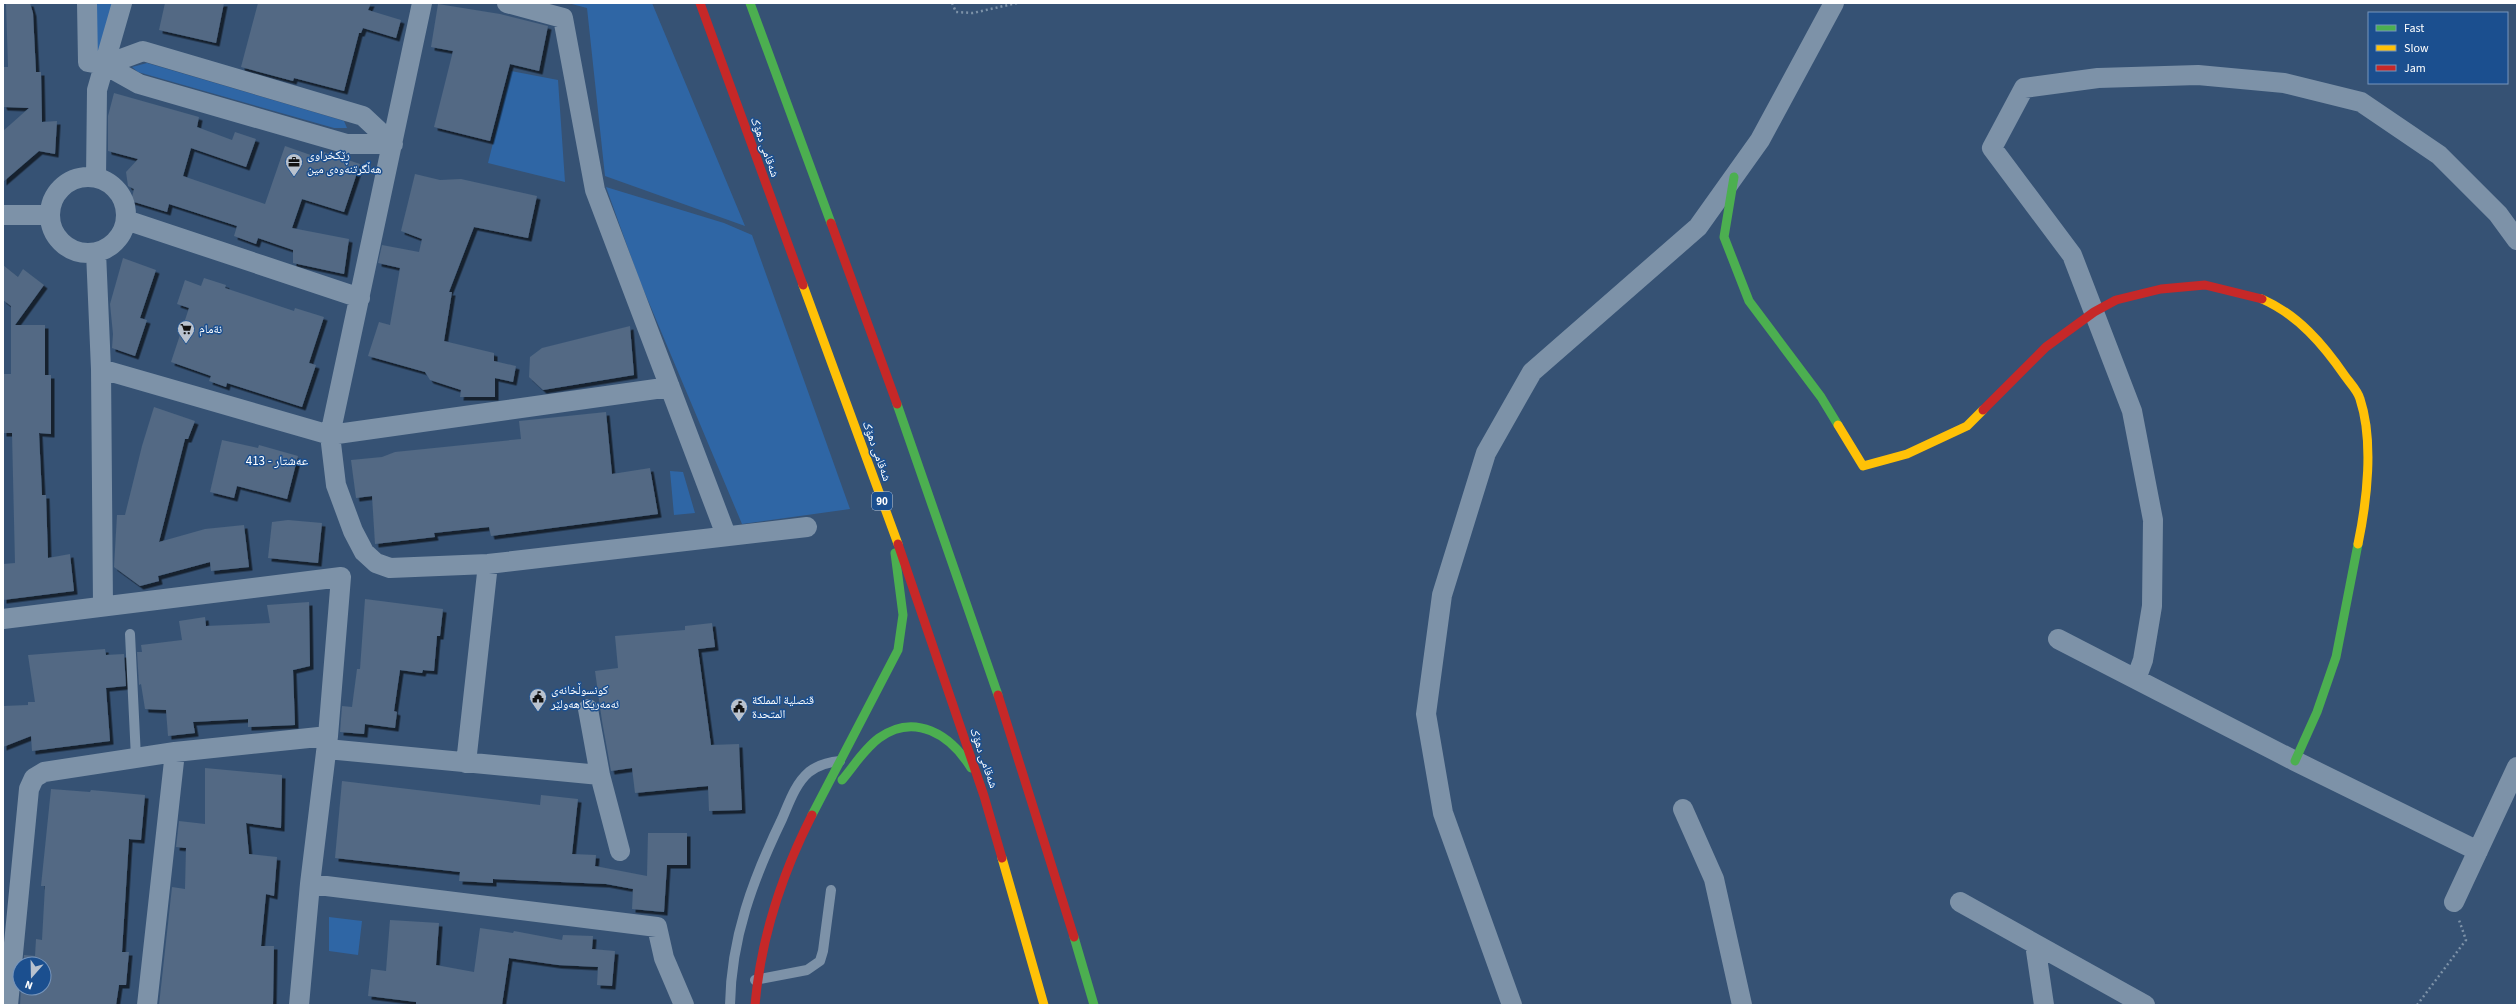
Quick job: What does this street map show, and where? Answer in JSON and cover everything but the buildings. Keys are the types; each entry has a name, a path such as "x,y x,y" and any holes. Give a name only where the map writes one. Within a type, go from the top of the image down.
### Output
{"main road":[{"name":"شەقامی دهۆک","path":"700,3 892,526 984,796 1044,1005"},
{"path":"750,3 904,419 1058,881 1094,1005"},
{"path":"1734,177 1724,237 1750,301 1821,397 1863,466 1907,454 1966,426 2046,347 2094,312 2124,298 2161,289 2205,285 2263,299 2298,320 2327,350 2360,398 2367,439 2365,509 2336,656 2317,712 2295,761"},
{"path":"755,1005 755,980 760,953 777,891 813,816 891,666 900,641 903,606 892,526"},
{"path":"813,816 871,744 886,734 904,728 925,728 951,740 965,757 984,796"}],"street":[{"path":"87,3 88,62 105,65 139,84 347,144 393,144"},
{"path":"96,178 97,90 122,3"},
{"path":"422,3 330,435 336,485 361,547 376,563 390,568 406,568 426,565 488,564 726,535 807,527"},
{"path":"507,3 563,18 595,190 726,535"},
{"path":"1512,1005 1443,813 1426,714 1442,595 1486,452 1532,372 1698,227 1760,140 1834,3"},
{"path":"105,65 142,51 363,116 393,144"},
{"path":"2136,679 2143,660 2152,606 2153,520 2132,411 2072,255 1992,148 2024,88 2098,78 2198,74 2284,83 2361,102 2439,155 2498,214 2517,240"},
{"path":"96,178 116,189 122,198 126,220 122,232 116,241 96,252 85,253 64,245 51,226 49,215 51,203 64,185 74,179 96,178"},
{"path":"3,215 49,215"},
{"path":"126,220 360,298"},
{"path":"96,252 101,369 104,606"},
{"path":"101,369 330,435 670,387"},
{"path":"466,763 488,564"},
{"path":"3,619 341,577 327,743 310,884 299,1005"},
{"path":"2058,639 2295,761 2478,851"},
{"path":"588,709 600,775 620,851"},
{"path":"8,1005 29,789 34,778 44,772 175,752 327,743 466,763 600,775"},
{"path":"147,1005 175,752"},
{"path":"2454,902 2517,767"},
{"path":"1684,809 1714,879 1742,1005"},
{"path":"310,884 657,927 664,958 684,1005"},
{"path":"1960,902 2145,1005"},
{"path":"2035,944 2044,1005"}],"lane":[{"path":"130,634 136,758"},
{"path":"730,1005 736,944 751,887 762,860 802,780 819,765 842,761"},
{"path":"755,980 807,970 820,961 823,951 831,890"}],"path":[{"path":"952,3 956,12 973,13 1017,3"},
{"path":"2417,1005 2466,940 2454,902"}],"shaded area":[{"path":"92,3 117,3 101,60 93,58"},
{"path":"568,3 652,3 745,226 605,176 587,8"},
{"path":"147,63 344,121 347,128 334,128 138,72 132,67"},
{"path":"511,71 558,80 565,182 488,163"},
{"path":"606,187 724,223 752,235 850,509 742,524 639,279"},
{"path":"670,471 683,472 695,513 674,515"},
{"path":"329,917 362,921 358,955 329,951"}],"traffic: fast":[{"path":"750,3 831,223"},
{"path":"1734,177 1724,237 1749,301 1821,397 1838,425"},
{"path":"897,404 998,695"},
{"path":"2295,761 2317,712 2336,657 2358,544"},
{"path":"812,815 898,650 903,615 895,553"},
{"path":"842,780 864,752 874,742 892,730 906,727 919,727 943,737 963,756 971,768"},
{"path":"1074,937 1094,1005"}],"traffic: slow":[{"path":"803,285 898,544"},
{"path":"2262,299 2287,313 2309,332 2328,353 2354,387 2359,396 2367,433 2368,471 2358,544"},
{"path":"1838,425 1863,466 1907,454 1967,426 1983,410"},
{"path":"1002,858 1044,1005"}],"traffic: jam":[{"path":"700,3 803,285"},
{"path":"831,223 897,404"},
{"path":"1983,410 2046,347 2094,312 2116,300 2161,289 2205,285 2262,299"},
{"path":"898,544 984,796 1002,858"},
{"path":"998,695 1074,937"},
{"path":"755,1005 762,955 774,907 791,861 812,815"}],"place":[{"name":"ڕێکخراوی هەڵگرتنەوەی مین","path":"294,177"},
{"name":"نةمام","path":"186,344"},
{"name":"کونسوڵخانەی ئەمەریکا هەولێر","path":"538,712"},
{"name":"قنصلية المملكة المتحدة","path":"739,722"}],"district":[{"name":"عه‌شتار - 413","path":"277,460"}]}
